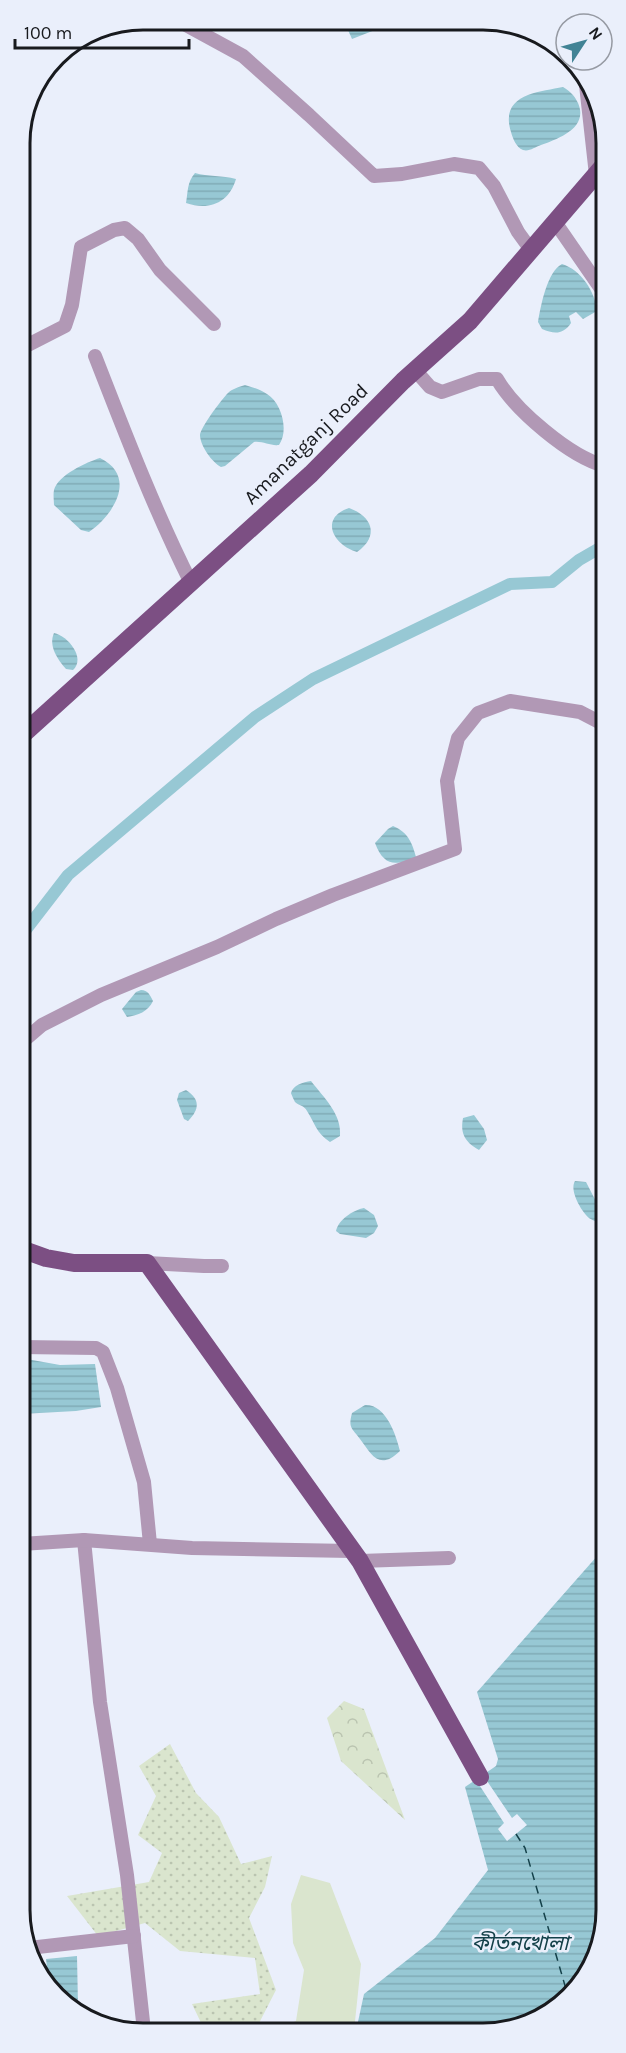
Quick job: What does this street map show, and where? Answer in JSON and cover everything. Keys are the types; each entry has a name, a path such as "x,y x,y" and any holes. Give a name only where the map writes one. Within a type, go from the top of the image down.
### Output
{"main road":[{"name":"Amanatganj Road","path":"30,728 311,474 415,370 470,321 596,175"},
{"path":"30,1252 74,1263 147,1263 356,1556 480,1777"}],"street":[{"path":"195,30 243,56 374,177 454,164 479,168 494,186 518,232 531,250"},
{"path":"590,108 596,146"},
{"path":"555,222 596,281"},
{"path":"30,343 65,326 72,305 81,247 125,228 138,238 160,270 214,324"},
{"path":"95,356 167,536 191,583"},
{"path":"415,370 430,387 442,392 479,380 497,379 513,402 526,415 568,448 596,463"},
{"path":"30,1035 42,1025 101,995 217,947 314,903 455,849 447,781 458,738 478,713 510,701 580,712 596,720"},
{"path":"147,1263 222,1266"},
{"path":"30,1347 96,1348 104,1352 117,1388 144,1482 150,1544"},
{"path":"30,1543 84,1540 192,1548 449,1558"},
{"path":"84,1540 100,1702 117,1807 143,2023"},
{"path":"36,1947 134,1936"}],"green space":[{"path":"344,1701 364,1709 405,1820 341,1761 327,1718"},
{"path":"170,1744 196,1793 219,1817 241,1864 272,1856 265,1887 249,1918 276,1990 259,2023 201,2023 192,2004 260,1994 255,1958 180,1951 145,1923 98,1936 67,1896 149,1882 162,1853 138,1835 156,1796 139,1766"},
{"path":"301,1875 330,1883 361,1964 355,2023 291,2023 296,2021 304,1970 293,1943 291,1904"}],"water":[{"path":"348,30 375,30 352,39"},
{"path":"563,87 578,103 580,112 576,126 563,136 530,150 521,149 511,132 509,119 516,102 533,93"},
{"path":"195,173 236,179 228,194 217,203 194,205 186,203 189,184"},
{"path":"562,264 581,276 596,303 596,312 583,319 576,312 569,316 571,323 565,330 550,332 542,329 538,322 543,298 552,274"},
{"path":"245,385 265,393 277,404 284,425 282,439 279,445 254,442 221,467 214,462 205,449 200,436 201,432 211,414 228,393"},
{"path":"100,458 118,475 120,485 114,505 89,532 81,530 54,505 54,492 57,484 67,474"},
{"path":"349,508 363,516 370,527 369,540 357,552 341,544 333,531 334,518"},
{"path":"54,633 65,638 74,648 77,660 73,670 66,669 55,652 52,643"},
{"path":"393,826 409,838 416,857 397,863 382,857 375,843"},
{"path":"141,990 147,992 153,1001 142,1012 127,1017 122,1009 136,992"},
{"path":"311,1081 331,1107 338,1121 340,1136 330,1142 319,1131 306,1109 295,1102 291,1094 296,1086"},
{"path":"186,1090 191,1093 197,1104 195,1112 188,1121 184,1119 177,1100 179,1093"},
{"path":"474,1115 484,1129 487,1140 479,1150 467,1141 462,1129 463,1118"},
{"path":"575,1181 586,1182 596,1201 596,1222 589,1218 579,1206"},
{"path":"364,1208 374,1215 378,1226 374,1233 366,1238 340,1234 336,1231 347,1216"},
{"path":"30,1360 60,1365 95,1364 101,1407 30,1414"},
{"path":"365,1405 372,1406 384,1415 396,1437 400,1451 387,1460 381,1460 372,1455 352,1428 350,1422 352,1413"},
{"name":"কীর্তনখোলা","path":"596,1557 596,1917 587,1953 577,1973 552,2000 519,2017 483,2023 358,2023 364,1994 435,1938 488,1870 465,1787 496,1766 498,1759 477,1692"},
{"path":"77,1956 78,2002 53,1979 48,1971 46,1959"}],"pier":[{"path":"483,1775 512,1818 517,1814 527,1825 507,1841 498,1829 504,1823 476,1780"}],"waterway":[{"path":"30,924 68,875 255,717 313,679 510,584 552,582 579,560 596,550"}],"ferry route":[{"path":"516,1834 525,1848 565,1987"}]}
